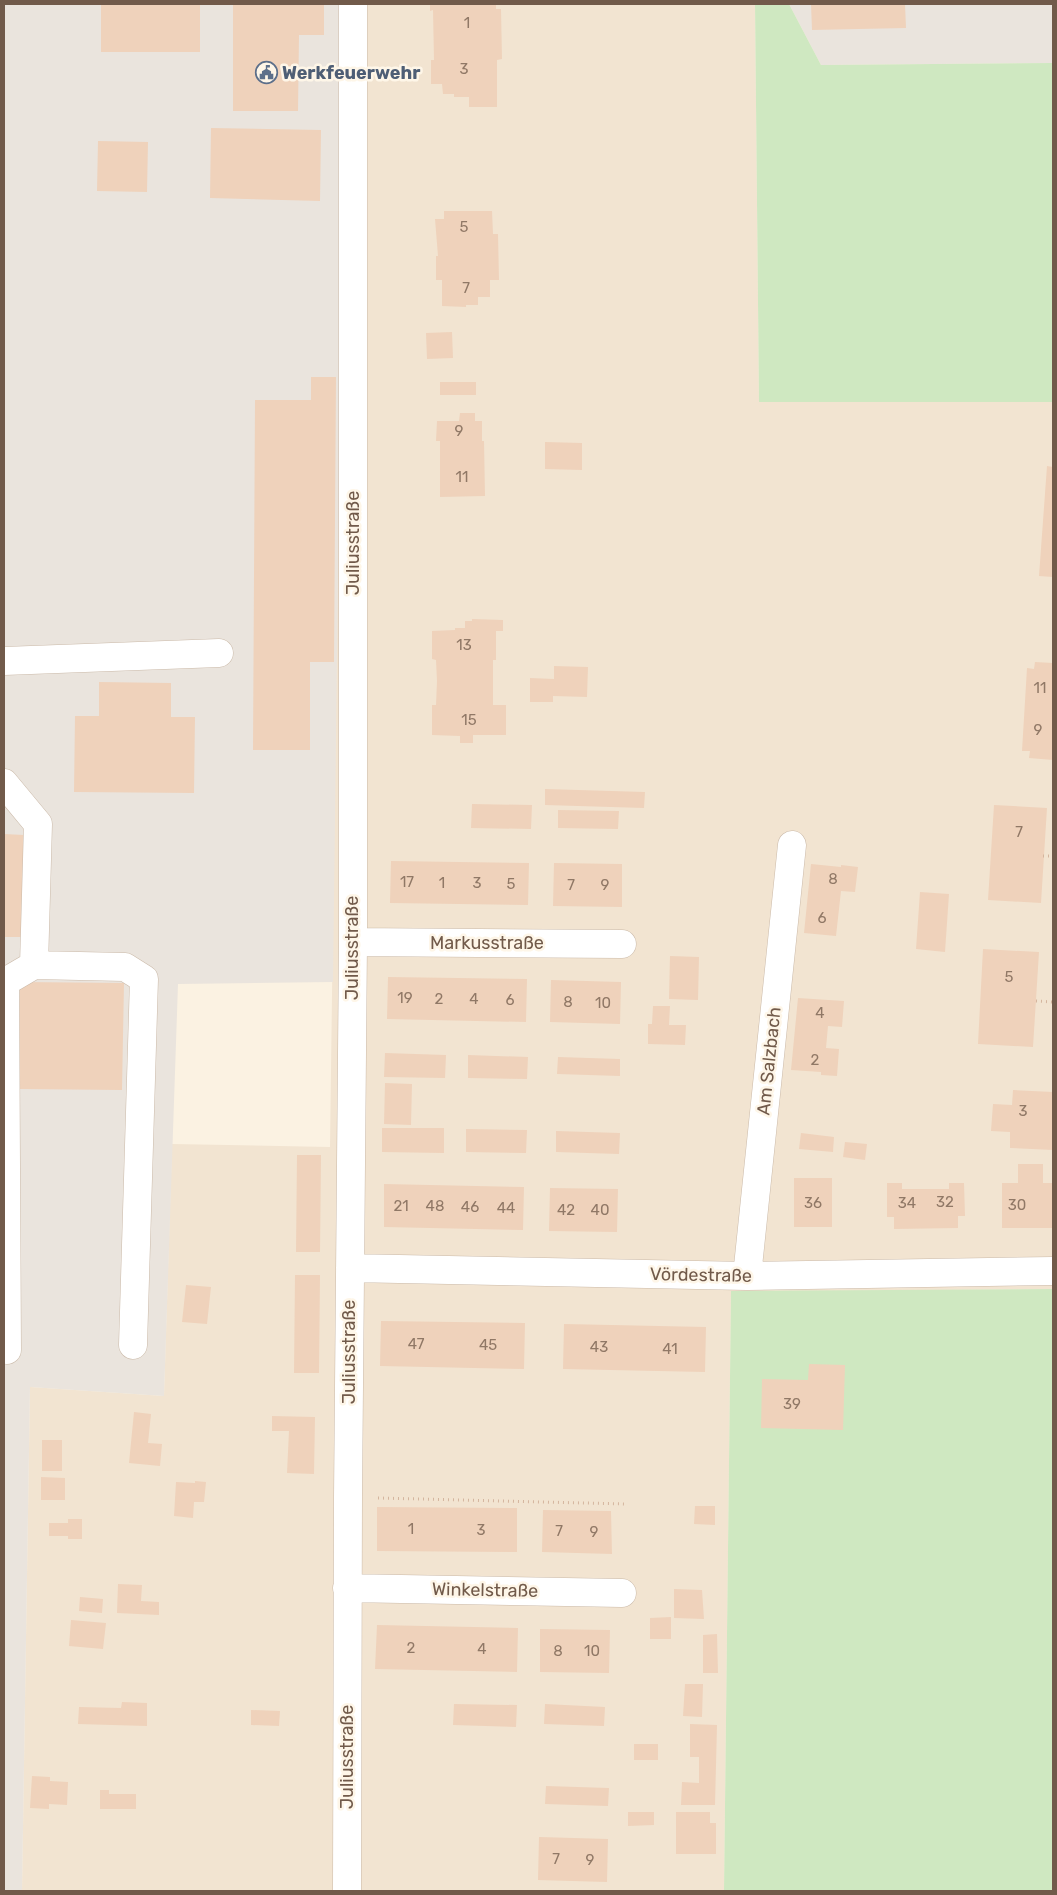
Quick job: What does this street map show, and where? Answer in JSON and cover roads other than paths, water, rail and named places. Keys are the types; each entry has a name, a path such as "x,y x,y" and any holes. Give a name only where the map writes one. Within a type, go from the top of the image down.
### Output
{"street":[{"name":"Juliusstraße","path":"347,1891 353,942 354,4"},
{"path":"4,661 219,653"},
{"path":"4,783 38,824 34,965"},
{"name":"Am Salzbach","path":"747,1276 792,845"},
{"name":"Markusstraße","path":"353,942 622,944"},
{"path":"7,1350 5,982 34,965 126,967 144,979 133,1344"},
{"name":"Vördestraße","path":"350,1268 747,1276 1053,1271"},
{"name":"Winkelstraße","path":"348,1588 622,1593"}],"place":[{"name":"Werkfeuerwehr","path":"266,73"}]}
